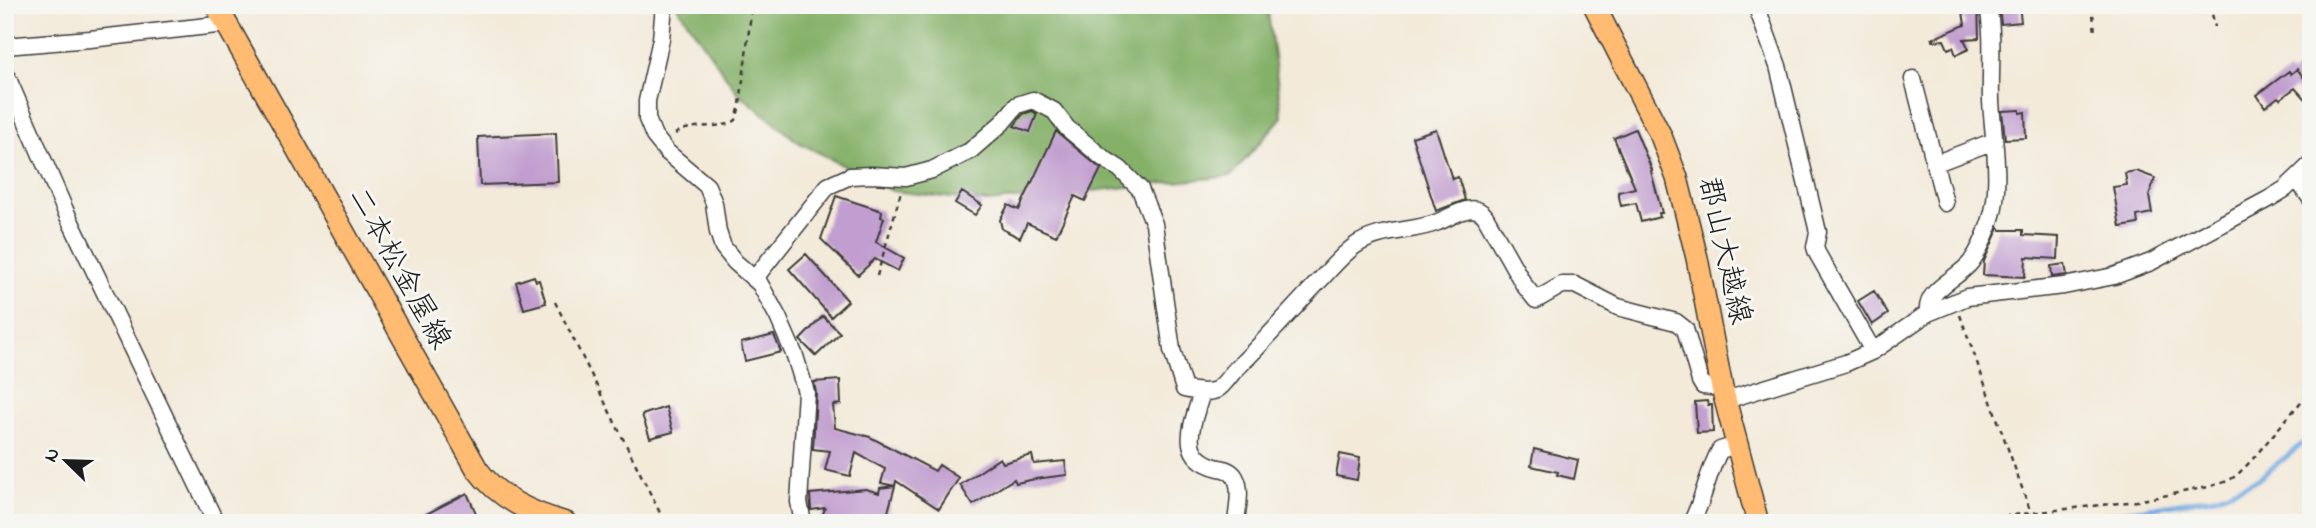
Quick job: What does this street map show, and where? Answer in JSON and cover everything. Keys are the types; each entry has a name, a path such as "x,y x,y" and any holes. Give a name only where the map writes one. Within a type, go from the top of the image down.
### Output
{"main road":[{"name":"郡山大越線","path":"1594,5 1661,136 1677,178 1697,258 1724,394 1758,523"},
{"name":"二本松金屋線","path":"221,15 477,469 492,487 512,501 545,517 566,523"}],"street":[{"path":"664,5 661,39 646,108 650,128 661,145 707,186 714,203 723,247 735,262 755,278 778,317 804,383 806,392 799,502 803,523"},
{"path":"1756,5 1778,66 1818,232 1816,253 1872,351"},
{"path":"1928,313 1927,306 1931,298 1968,265 1990,222 1995,205 1991,100 1992,35 1988,5"},
{"path":"5,46 90,39 221,15"},
{"path":"5,72 65,210 216,523"},
{"path":"1913,79 1945,204"},
{"path":"755,278 828,186 850,176 906,177 932,170 970,151 1002,123 1017,105 1032,100 1054,111 1067,128 1140,188 1154,224 1172,350 1184,389 1214,391 1223,385 1230,374 1267,339 1306,293 1356,245 1382,232 1434,224 1471,208 1480,211 1524,285 1536,300 1562,285 1575,285 1618,307 1676,322 1685,330 1703,386 1724,394 1846,362 1872,351 1928,313 1967,297 2064,286 2129,271 2267,200 2297,179 2311,164"},
{"path":"1934,164 1994,141"},
{"path":"2297,179 2311,199"},
{"path":"1202,392 1190,443 1192,452 1206,465 1223,469 1235,476 1238,484 1236,523"},
{"path":"1691,523 1706,491 1712,466 1720,450 1737,444"}],"path":[{"path":"661,145 679,131 728,125 736,120 740,110 752,5"},
{"path":"2092,5 2095,32"},
{"path":"2210,5 2215,27"},
{"path":"877,276 906,177"},
{"path":"1955,301 2031,513"},
{"path":"555,302 665,523"},
{"path":"1975,523 2031,513 2137,501 2228,481 2251,461 2311,390"}],"green space":[{"path":"676,5 1267,5 1282,117 1231,176 987,202 892,191 798,142 737,92"}],"building":[{"path":"1962,5 1978,5 1979,38 1964,39 1969,49 1956,55 1953,47 1948,49 1944,40 1932,39 1965,25"},
{"path":"1999,5 2019,5 2021,22 2001,24"},
{"path":"2297,69 2311,87 2311,106 2295,88 2265,107 2257,95 2289,71 2291,74"},
{"path":"2020,110 2020,113 2025,112 2026,138 2005,139 2002,111"},
{"path":"1032,111 1037,114 1030,132 1014,126 1023,114"},
{"path":"1436,129 1452,179 1458,177 1465,200 1436,211 1412,137"},
{"path":"1635,129 1652,170 1662,213 1659,213 1660,217 1641,222 1636,203 1621,206 1618,192 1635,188 1614,138"},
{"path":"1056,131 1101,169 1085,201 1075,196 1056,236 1027,223 1020,238 1002,229 1000,220 1008,205 1019,210"},
{"path":"556,133 558,182 480,185 478,137"},
{"path":"2136,171 2155,178 2149,196 2152,213 2137,216 2138,224 2120,227 2113,187 2127,185 2125,173"},
{"path":"962,192 982,205 975,215 955,203"},
{"path":"836,196 882,211 881,217 884,218 876,242 904,258 898,271 875,259 858,275 821,239"},
{"path":"1999,227 2001,230 2023,230 2023,235 2059,237 2058,259 2026,257 2025,277 1983,275 1984,261"},
{"path":"806,254 848,301 831,317 789,269"},
{"path":"2065,264 2067,275 2052,277 2051,266"},
{"path":"534,276 536,281 539,280 546,303 524,309 516,282"},
{"path":"1874,291 1888,314 1872,325 1858,301"},
{"path":"823,316 840,333 816,356 800,340"},
{"path":"774,335 781,352 745,361 741,343"},
{"path":"840,380 841,404 833,405 835,428 870,437 935,471 939,465 959,478 939,509 896,481 895,486 881,483 885,469 856,453 850,476 825,470 830,451 813,449 816,393 814,382"},
{"path":"1707,401 1708,405 1712,405 1713,432 1697,433 1695,402"},
{"path":"666,407 673,432 650,438 642,415"},
{"path":"1534,449 1578,460 1574,479 1531,466"},
{"path":"1340,454 1360,458 1357,480 1336,476"},
{"path":"1032,455 1034,464 1065,461 1067,475 1016,483 1014,479 973,505 960,485 1000,458 1003,463"},
{"path":"895,486 885,523 820,523 825,508 811,510 810,494 866,489 879,493 880,488"},
{"path":"467,493 476,513 457,523 409,523"}],"waterway":[{"path":"2060,523 2216,497 2257,480 2311,437"}]}
